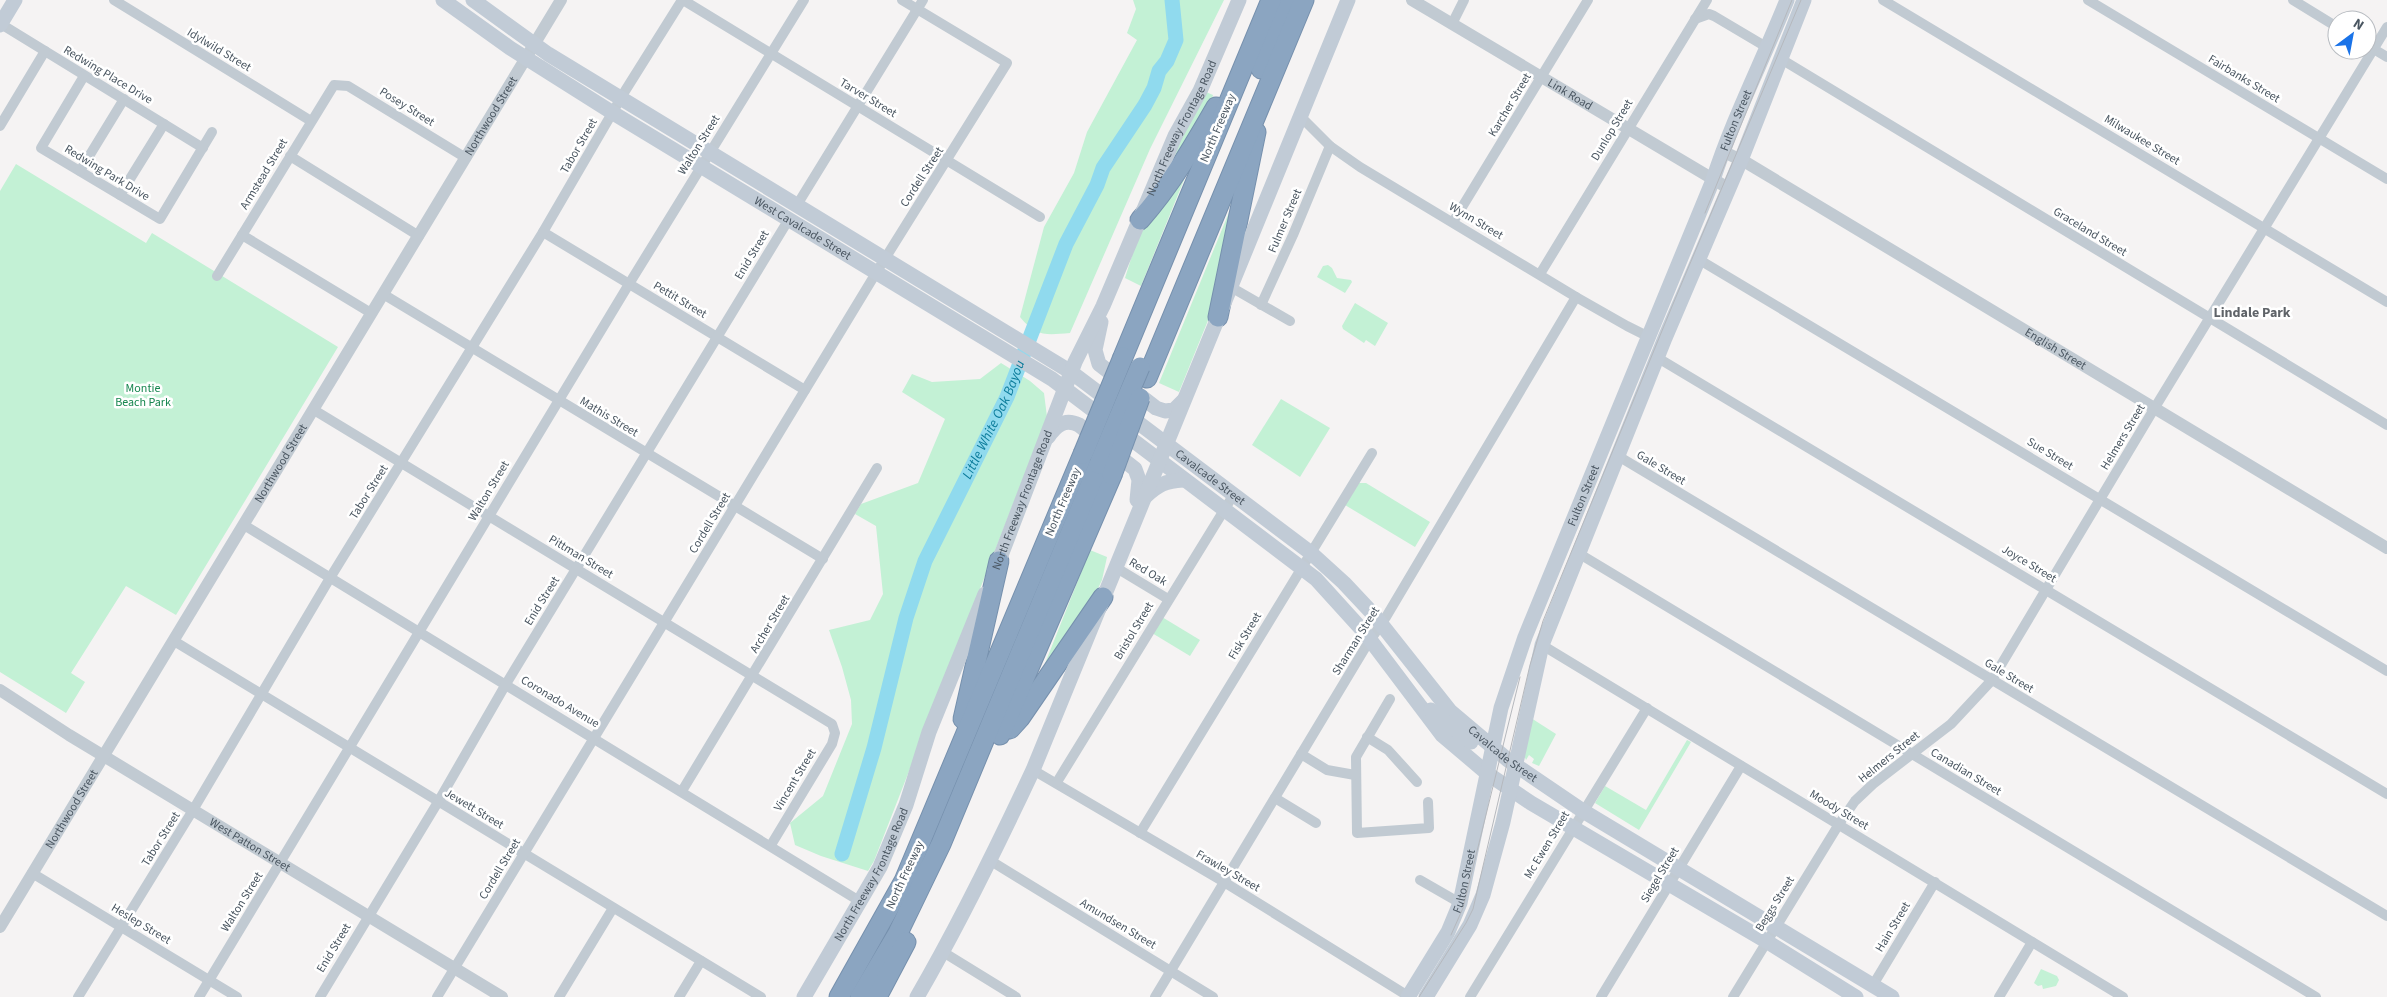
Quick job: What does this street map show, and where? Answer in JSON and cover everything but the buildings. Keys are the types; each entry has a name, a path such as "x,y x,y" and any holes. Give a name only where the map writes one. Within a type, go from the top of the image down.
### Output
{"highway":[{"name":"North Freeway","path":"839,997 904,881 1271,0"},
{"name":"North Freeway","path":"877,997 921,915 998,740 1289,0"},
{"name":"North Freeway","path":"1143,373 1304,0"},
{"path":"1140,220 1187,159 1257,34"},
{"path":"1218,317 1256,140 1258,109"},
{"name":"North Freeway","path":"860,997 898,933 942,844 1106,469"},
{"path":"951,770 999,561"},
{"path":"998,740 1020,718 1103,597"}],"main road":[{"path":"0,25 16,0"},
{"name":"West Cavalcade Street","path":"443,0 526,58 613,113 962,324 1000,346 1071,372 1166,444"},
{"name":"West Cavalcade Street","path":"473,0 534,45 620,99 1008,334 1040,362 1064,389 1160,462"},
{"name":"North Freeway Frontage Road","path":"804,997 861,902 895,834 929,732 999,561 1071,372 1103,306 1175,136 1200,91 1239,0"},
{"path":"1331,40 1326,32 1338,0"},
{"path":"917,997 991,861 1033,770 1218,317 1233,289 1348,0"},
{"name":"Fulton Street","path":"1408,997 1448,932 1460,903 1506,688 1647,336 1713,180 1722,151 1768,48 1786,0"},
{"name":"Fulton Street","path":"1427,996 1470,925 1483,895 1510,789 1514,764 1542,645 1698,259 1742,160 1804,0"},
{"path":"1103,306 1095,350 1099,364 1158,409 1174,410 1179,407 1185,398"},
{"path":"962,324 970,310"},
{"path":"1046,440 1054,428 1060,424 1073,422 1131,464 1138,474 1140,506"},
{"name":"Cavalcade Street","path":"1166,444 1311,553 1344,583 1382,625 1406,658 1450,711 1507,765 1514,764 1583,811 1892,997"},
{"name":"Cavalcade Street","path":"1160,462 1302,568 1330,592 1371,640 1442,735 1488,774 1573,828 1670,883 1856,997"},
{"path":"1140,506 1158,485 1167,481 1183,480"},
{"path":"1407,689 1442,720 1492,752"}],"street":[{"name":"Idylwild Street","path":"114,0 311,121"},
{"name":"Northwood Street","path":"0,927 561,0"},
{"name":"Tarver Street","path":"682,0 1040,216"},
{"name":"Tabor Street","path":"78,997 193,810 330,578 470,347 543,232 620,99 682,0"},
{"name":"Walton Street","path":"199,997 558,400 804,0"},
{"path":"902,0 918,10"},
{"path":"797,205 859,107 923,0"},
{"name":"Link Road","path":"1412,0 1728,188"},
{"path":"1452,24 1464,0"},
{"name":"Karcher Street","path":"1453,222 1588,0"},
{"name":"Dunlop Street","path":"1540,274 1707,0"},
{"name":"Milwaukee Street","path":"1883,0 2387,302"},
{"name":"Fairbanks Street","path":"2088,0 2387,179"},
{"path":"2292,0 2327,21"},
{"name":"Cordell Street","path":"437,997 876,272 948,160 1007,63 918,10"},
{"path":"1695,19 1709,14 1768,48"},
{"name":"Redwing Place Drive","path":"0,25 203,148"},
{"name":"Helmers Street","path":"2377,39 2387,27"},
{"path":"0,126 45,52"},
{"name":"Graceland Street","path":"1782,59 2387,425"},
{"name":"Helmers Street","path":"1838,824 1855,801 1910,753 1951,724 1992,680 2100,498 2320,139 2363,60"},
{"name":"Redwing Park Drive","path":"84,76 41,148 160,219 203,148"},
{"name":"Armstead Street","path":"217,276 334,85"},
{"name":"Posey Street","path":"334,85 348,86 466,158"},
{"path":"80,171 124,100"},
{"name":"Wynn Street","path":"1301,117 1330,146 1576,297 1647,336"},
{"path":"120,195 164,124"},
{"path":"203,148 212,132"},
{"name":"Fulmer Street","path":"1262,305 1330,146"},
{"name":"English Street","path":"1722,151 1742,160 2387,548"},
{"path":"290,156 419,236"},
{"name":"Enid Street","path":"320,997 438,802 506,684 789,219"},
{"name":"Pettit Street","path":"543,232 804,390"},
{"path":"242,235 371,313"},
{"name":"Sue Street","path":"1698,259 2100,498 2387,672"},
{"path":"1233,289 1290,321"},
{"name":"Mathis Street","path":"383,294 823,559"},
{"name":"Sharman Street","path":"1155,997 1301,754 1382,625 1576,297"},
{"name":"Joyce Street","path":"1658,358 2046,588 2387,794"},
{"name":"Pittman Street","path":"314,410 834,726"},
{"name":"Fisk Street","path":"1140,833 1372,453"},
{"name":"Gale Street","path":"1618,456 2387,916"},
{"name":"Archer Street","path":"682,791 877,468"},
{"name":"Bristol Street","path":"1057,782 1234,494"},
{"name":"Coronado Avenue","path":"244,525 861,902"},
{"name":"Canadian Street","path":"1578,553 2316,997"},
{"name":"Red Oak","path":"1115,567 1168,600"},
{"name":"Jewett Street","path":"174,641 761,997"},
{"name":"Moody Street","path":"1542,645 2123,997"},
{"name":"West Patton Street","path":"0,690 104,756 502,997"},
{"path":"1390,699 1356,757 1354,775 1357,833 1429,828 1428,802"},
{"name":"Mc Ewen Street","path":"1470,997 1647,708"},
{"name":"Vincent Street","path":"771,846 832,744 835,736 834,726"},
{"path":"1367,737 1388,750 1417,782"},
{"path":"1301,754 1327,770 1354,775"},
{"name":"Siegel Street","path":"1601,997 1741,766"},
{"name":"Frawley Street","path":"1033,770 1057,782 1224,882 1408,997"},
{"path":"1275,798 1316,824"},
{"name":"Beggs Street","path":"1733,997 1838,824"},
{"name":"Amundsen Street","path":"991,861 1213,997"},
{"name":"Heslep Street","path":"32,873 236,997"},
{"path":"1420,880 1460,903"},
{"name":"Hain Street","path":"1873,985 1934,882"},
{"path":"559,997 613,908"},
{"path":"1999,997 2032,942"},
{"path":"943,952 1016,997"},
{"path":"679,997 701,961"}],"green space":[{"path":"1133,0 1224,0 1150,149 1070,333 1042,333 1031,328 1020,317 1044,227 1074,173 1087,132 1137,40 1127,33 1136,9"},
{"path":"1206,92 1213,95 1212,99 1158,192 1175,147"},
{"name":"Montie Beach Park","path":"16,164 146,243 152,233 338,347 176,615 126,586 71,673 85,682 66,713 0,672 0,191"},
{"path":"1190,165 1141,286 1125,278 1139,233"},
{"path":"1232,205 1211,313 1179,392 1159,383"},
{"path":"1328,265 1332,268 1337,278 1351,280 1352,282 1345,293 1317,277 1323,266"},
{"path":"1355,303 1388,323 1375,346 1366,340 1364,343 1343,329 1342,326"},
{"path":"1001,363 1030,381 1044,393 1047,417 874,861 868,871 821,856 795,845 790,823 823,796 852,724 851,700 829,630 870,620 883,594 876,526 855,514 861,504 918,483 945,419 902,392 912,374 932,382 980,379"},
{"path":"1281,399 1330,428 1300,477 1252,445"},
{"path":"1359,483 1366,483 1430,522 1415,547 1345,505"},
{"path":"1090,550 1107,557 1102,580 1094,597 1044,666"},
{"path":"1162,617 1200,640 1190,656 1152,633"},
{"path":"1531,718 1556,734 1539,766 1532,763 1534,759 1529,755 1526,760 1523,753"},
{"path":"1687,740 1691,742 1639,830 1595,803 1605,786 1646,810"},
{"path":"2041,969 2057,976 2059,980 2056,986 2043,989 2042,985 2038,986 2034,983"}],"waterway":[{"name":"Little White Oak Bayou","path":"842,854 874,748 906,618 925,561 1007,397 1066,244 1097,185 1103,168 1145,105 1154,88 1159,71 1167,61 1176,40 1172,0"}],"tram line":[{"path":"1705,213 1792,0"},
{"path":"1419,997 1473,909 1530,665 1543,621 1673,304 1801,0"},
{"path":"1451,935 1463,908 1520,677"}],"district":[{"name":"Lindale Park","path":"2252,313"}]}
